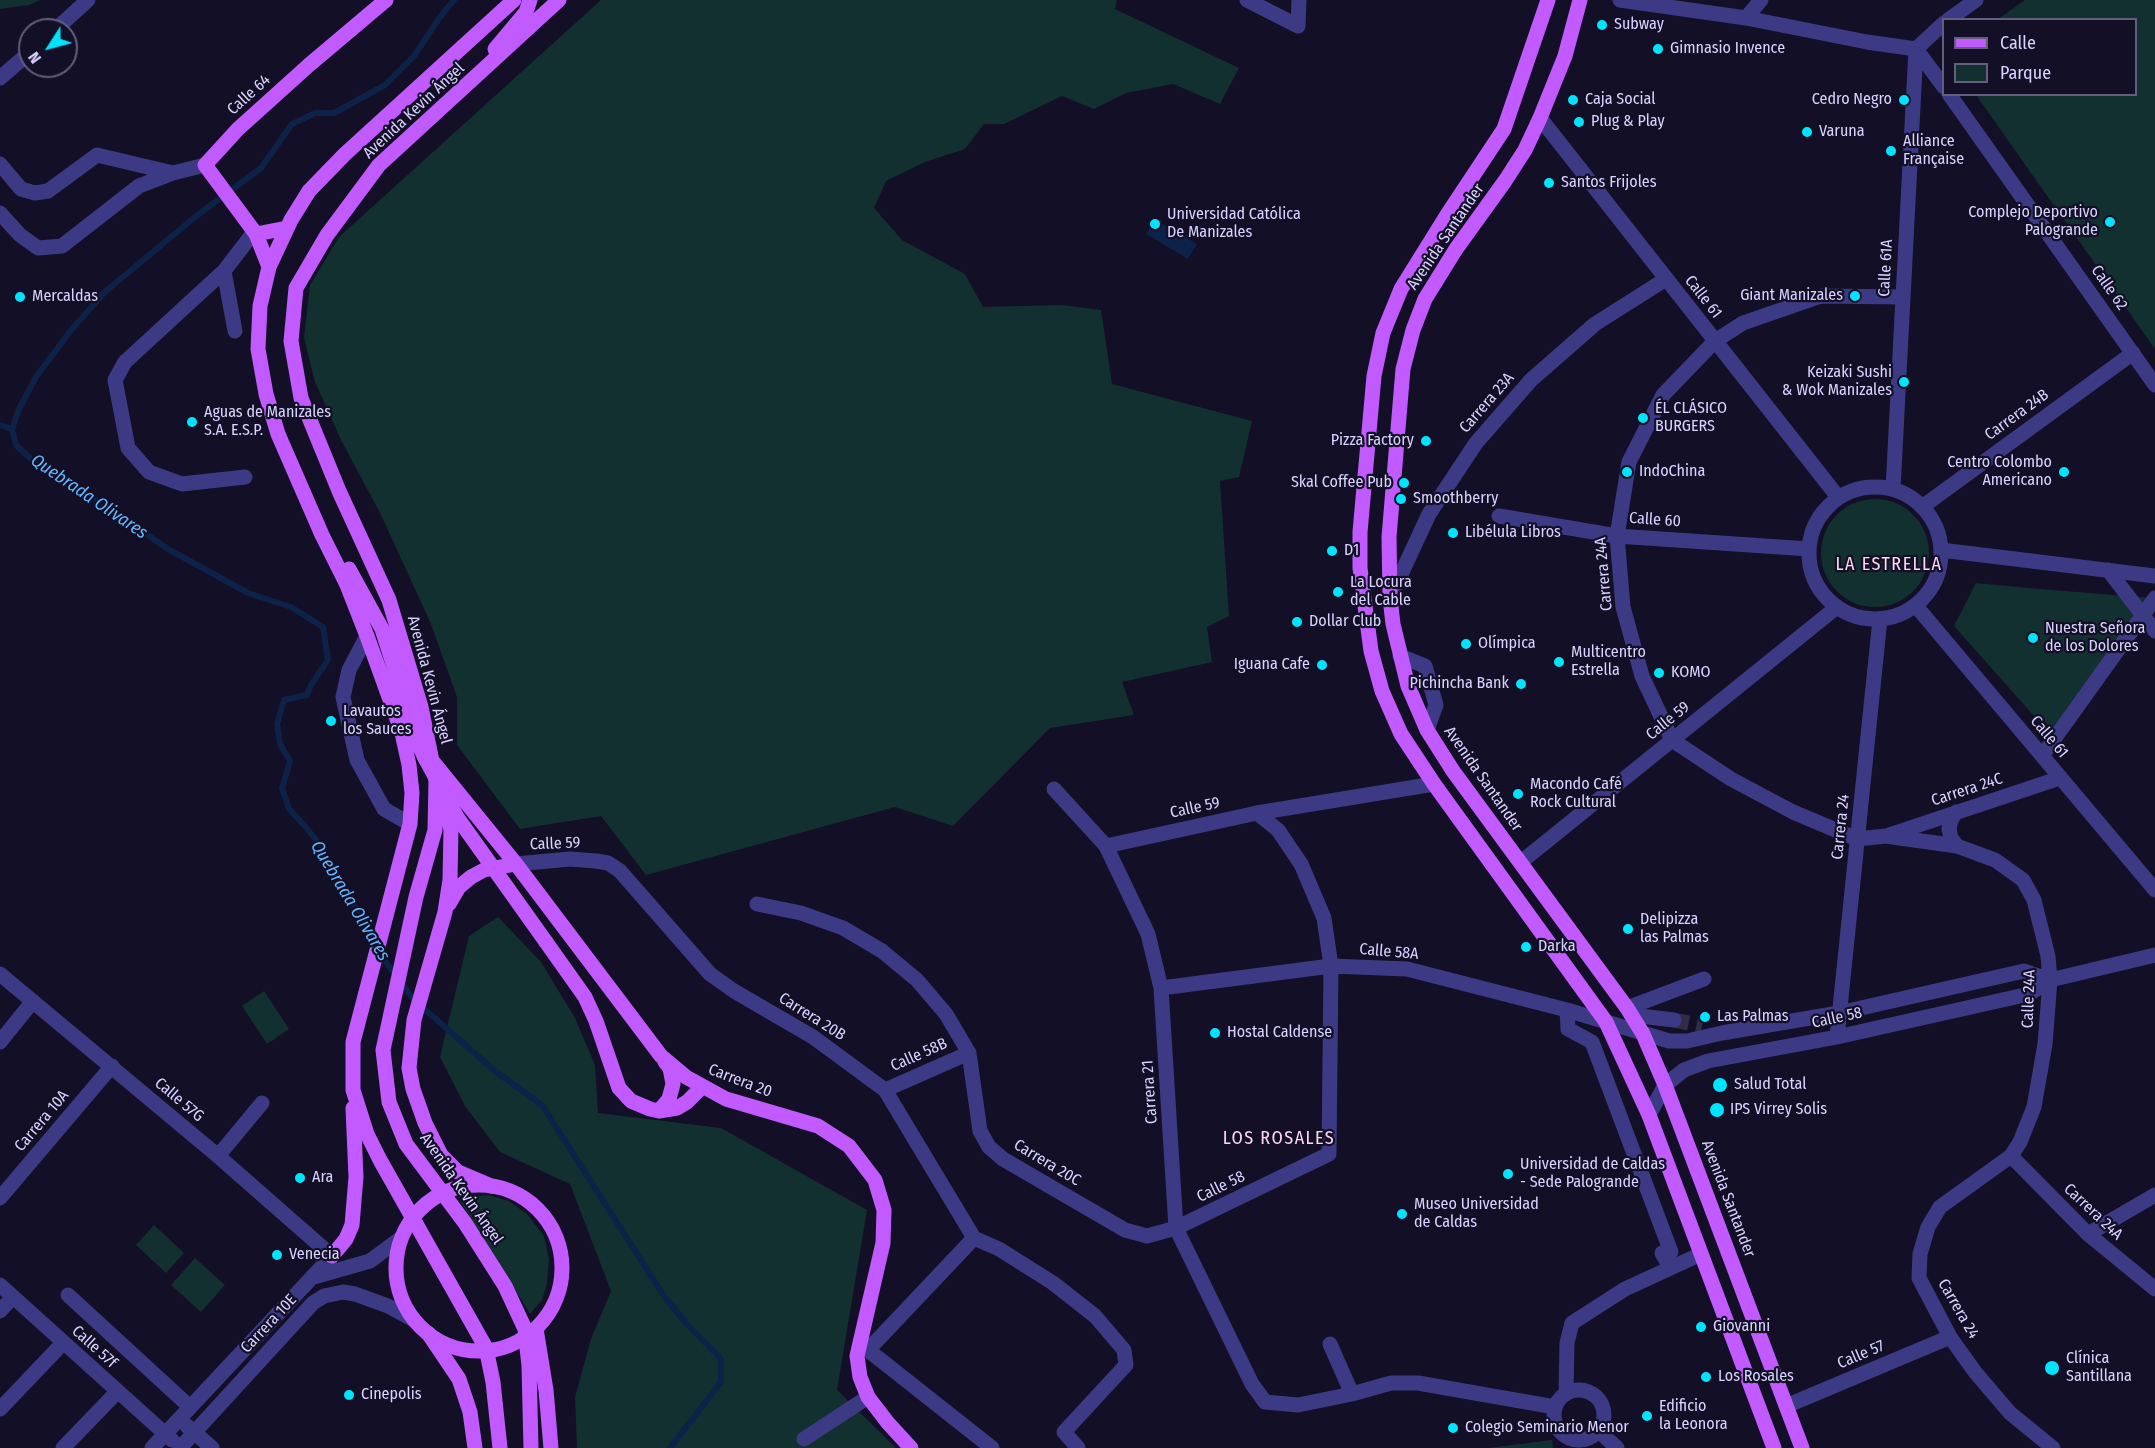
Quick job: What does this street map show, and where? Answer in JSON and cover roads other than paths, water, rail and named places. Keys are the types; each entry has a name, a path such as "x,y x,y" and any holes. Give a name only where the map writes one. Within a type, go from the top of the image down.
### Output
{"main road":[{"name":"Calle 64","path":"205,165 238,129 386,0"},
{"name":"Avenida Kevin Ángel","path":"500,1448 493,1382 486,1348 380,1160 367,1134 353,1090 353,1042 410,824 412,793 406,748 368,636 278,434 266,394 258,349 260,306 269,267 289,224 309,191 345,154 514,0"},
{"path":"460,91 526,12 530,0"},
{"name":"Avenida Kevin Ángel","path":"531,1448 529,1366 525,1329 505,1286 465,1223 406,1144 389,1102 383,1050 414,906 435,830 437,792 421,707 389,600 339,491 301,398 291,341 296,288 327,235 380,165 559,0"},
{"name":"Avenida Santander","path":"1548,0 1504,129 1401,289 1383,333 1374,376 1360,532 1360,568 1371,651 1382,691 1401,734 1434,784 1606,1022 1649,1115 1774,1448"},
{"name":"Avenida Santander","path":"1580,0 1565,56 1540,118 1505,181 1456,249 1425,299 1413,330 1403,369 1389,537 1390,598 1400,656 1408,686 1426,730 1453,771 1629,1011 1643,1034 1665,1085 1802,1448"},
{"path":"205,165 253,230 269,267"},
{"path":"253,230 289,224"},
{"path":"297,477 382,629 419,745 431,763 457,817 585,997 596,1021 619,1088 632,1101 659,1111 677,1108 687,1102 702,1087"},
{"path":"431,763 443,794 451,830 450,880 445,912 414,1020 409,1068 413,1089 425,1123 441,1155 458,1172 517,1194 539,1211 554,1234 561,1261 560,1288 551,1310 536,1329 517,1343 494,1350 470,1351 447,1345 428,1333 412,1318 399,1293 395,1265 401,1238 415,1214 437,1196 463,1186 491,1186"},
{"name":"Carrera 20","path":"431,763 516,864 661,1056 702,1087 726,1099 818,1126 849,1146 875,1180 884,1210 883,1243 857,1356 860,1377 868,1397 911,1448"},
{"path":"445,912 459,887 471,877 484,870 516,864"},
{"path":"659,1111 669,1099 673,1084 670,1068 661,1056"},
{"path":"332,1256 346,1239 352,1225 356,1177 353,1090"},
{"path":"536,1329 546,1390 551,1448"},
{"path":"428,1333 459,1378 470,1413 475,1448"}],"street":[{"path":"68,18 88,0"},
{"path":"358,25 377,0"},
{"path":"1246,0 1298,26 1299,0"},
{"path":"1620,0 1746,18 1867,42 1916,49 1942,84"},
{"path":"1746,18 1761,0"},
{"path":"1951,18 1976,0"},
{"path":"1916,49 1942,26"},
{"name":"Calle 61A","path":"1893,489 1916,49"},
{"path":"0,78 18,62"},
{"name":"Calle 62","path":"1950,96 2155,385"},
{"name":"Calle 61","path":"1540,118 1838,498"},
{"path":"0,164 21,189 35,193 48,191 97,155 173,173"},
{"path":"0,213 20,235 38,248 62,246 139,186 173,173 205,165"},
{"path":"245,477 182,484 149,472 128,448 115,380 125,362 224,272 253,230"},
{"path":"224,272 235,331"},
{"name":"Carrera 23A","path":"1390,598 1429,514 1476,443 1531,380 1595,324 1666,279"},
{"name":"Carrera 24A","path":"1672,740 1642,676 1623,607 1617,536 1629,462 1663,395 1715,341 1743,323 1821,296 1903,297"},
{"name":"Carrera 24B","path":"1922,507 2133,353"},
{"path":"1864,487 1893,489 1908,496 1932,519 1939,534 1940,567 1934,584 1916,606 1893,617 1880,619 1865,619 1850,615 1825,596 1816,582 1810,566 1809,549 1812,533 1827,507 1850,491 1864,487"},
{"name":"Calle 60","path":"1499,516 1617,536 1809,549"},
{"path":"1941,550 2155,576"},
{"path":"2108,570 2155,631"},
{"path":"2042,756 2155,598"},
{"name":"Calle 61","path":"1916,606 2155,891"},
{"name":"Calle 59","path":"1521,862 1837,607"},
{"name":"Carrera 24","path":"1837,1037 1880,619"},
{"path":"368,636 349,670 343,697 357,760 384,808 410,824"},
{"path":"1400,656 1425,666 1436,705 1426,730"},
{"path":"1672,740 1741,784 1793,812 1857,839"},
{"name":"Carrera 24C","path":"1886,836 2060,778"},
{"name":"Calle 59","path":"1106,846 1257,813 1434,784"},
{"name":"Carrera 21","path":"1054,789 1106,846 1148,934 1161,988 1176,1228 1252,1384 1265,1402 1298,1405 1352,1394"},
{"path":"1956,812 1949,829 1951,838 1957,846"},
{"path":"1257,813 1278,830 1301,864 1324,918 1331,966"},
{"name":"Calle 24A","path":"1857,839 1886,836 1957,846 1995,860 2023,880 2034,900 2048,956 2050,980 2045,1044 2034,1107 2020,1142 2011,1156"},
{"name":"Calle 59","path":"516,864 561,860 596,861"},
{"name":"Carrera 20B","path":"596,861 608,863 620,871 710,974 734,991 813,1037 885,1090 974,1238"},
{"name":"Carrera 20C","path":"757,904 801,913 843,928 882,951 917,980 946,1014 969,1053 980,1131 990,1147 1003,1159 1125,1230"},
{"name":"Calle 58","path":"1649,1115 1665,1085 1684,1070 1708,1061 1837,1037 2029,994 2050,980 2155,955"},
{"name":"Calle 58A","path":"1161,988 1331,966 1407,969 1567,1010 1643,1034"},
{"name":"Calle 58","path":"1125,1230 1147,1236 1176,1228 1329,1154 1331,966"},
{"name":"Calle 58","path":"1643,1034 1669,1041 1687,1041 1839,1013 2024,971 2050,980"},
{"name":"Calle 57G","path":"0,974 218,1156 332,1256"},
{"path":"1629,1011 1704,979"},
{"path":"0,1042 33,1001"},
{"path":"1567,1010 1568,1029 1592,1042 1671,1252 1662,1253 1670,1267"},
{"path":"1629,1011 1674,1020"},
{"path":"1702,1026 1722,1033"},
{"name":"Calle 58B","path":"885,1090 969,1053"},
{"name":"Carrera 10A","path":"0,1198 112,1066"},
{"path":"218,1156 262,1103"},
{"name":"Carrera 24A","path":"2011,1156 2088,1234 2155,1289"},
{"name":"Carrera 24","path":"2011,1156 1940,1207 1928,1227 1920,1254 1919,1278 1950,1337 1975,1372 2010,1413 2053,1448"},
{"path":"2088,1234 2155,1195"},
{"path":"311,1278 370,1262 401,1238"},
{"path":"992,1448 868,1350 974,1238 999,1249 1053,1283 1095,1316 1124,1350 1126,1365 1064,1432 1078,1448"},
{"path":"1566,1394 1567,1343 1572,1323 1624,1289 1701,1254"},
{"name":"Carrera 10E","path":"152,1448 332,1256"},
{"name":"Calle 57f","path":"0,1286 165,1434"},
{"name":"Carrera 10E","path":"180,1448 313,1303 324,1296 334,1293 355,1294 412,1318"},
{"path":"68,1295 190,1407"},
{"path":"0,1311 13,1298"},
{"name":"Calle 57","path":"1786,1406 1950,1337"},
{"path":"0,1409 63,1343"},
{"path":"1330,1344 1352,1394 1391,1383 1418,1383 1555,1407"},
{"path":"1583,1390 1598,1399 1605,1415 1599,1431 1592,1437 1584,1440 1567,1438 1560,1432 1554,1416 1555,1407 1566,1394 1583,1390"},
{"path":"63,1448 117,1392"},
{"path":"804,1439 868,1397"},
{"path":"179,1419 212,1448"},
{"path":"1599,1431 1617,1448"},
{"path":"165,1434 180,1448"}],"water":[{"path":"1155,219 1197,244 1188,259 1146,234"}],"waterway":[{"name":"Quebrada Olivares","path":"454,0 414,56 385,85 334,113 315,113 292,124 261,168 195,217 106,291 72,329 36,377 19,409 12,429 16,445 31,459 168,549 248,593 291,607 323,627 328,660 307,695 284,700 277,724 280,744 290,761 282,788 289,809 323,849 386,962 414,1000 495,1071 542,1105 664,1296 686,1323 721,1359 721,1382 670,1448"},
{"name":"Quebrada Olivares","path":"0,425 12,429"}],"tunnel":[{"path":"1674,1020 1702,1026"}],"place":[{"name":"Subway","path":"1602,25"},
{"name":"Gimnasio Invence","path":"1658,49"},
{"name":"Caja Social","path":"1573,100"},
{"name":"Cedro Negro","path":"1904,100"},
{"name":"Plug & Play","path":"1579,122"},
{"name":"Varuna","path":"1807,132"},
{"name":"Alliance Française","path":"1891,151"},
{"name":"Santos Frijoles","path":"1549,183"},
{"name":"Complejo Deportivo Palogrande","path":"2110,222"},
{"name":"Universidad Católica De Manizales","path":"1155,224"},
{"name":"Giant Manizales","path":"1855,296"},
{"name":"Mercaldas","path":"20,297"},
{"name":"Keizaki Sushi & Wok Manizales","path":"1904,382"},
{"name":"ÉL CLÁSICO BURGERS","path":"1643,418"},
{"name":"Aguas de Manizales S.A. E.S.P.","path":"192,422"},
{"name":"Pizza Factory","path":"1426,441"},
{"name":"IndoChina","path":"1627,472"},
{"name":"Centro Colombo Americano","path":"2064,472"},
{"name":"Skal Coffee Pub","path":"1404,483"},
{"name":"Smoothberry","path":"1401,499"},
{"name":"Libélula Libros","path":"1453,533"},
{"name":"D1","path":"1332,551"},
{"name":"La Locura del Cable","path":"1338,592"},
{"name":"Dollar Club","path":"1297,622"},
{"name":"Nuestra Señora de los Dolores","path":"2033,638"},
{"name":"Olímpica","path":"1466,644"},
{"name":"Multicentro Estrella","path":"1559,662"},
{"name":"Iguana Cafe","path":"1322,665"},
{"name":"KOMO","path":"1659,673"},
{"name":"Pichincha Bank","path":"1521,684"},
{"name":"Lavautos los Sauces","path":"331,721"},
{"name":"Macondo Café Rock Cultural","path":"1518,794"},
{"name":"Delipizza las Palmas","path":"1628,929"},
{"name":"Darka","path":"1526,947"},
{"name":"Las Palmas","path":"1705,1017"},
{"name":"Hostal Caldense","path":"1215,1033"},
{"name":"Salud Total","path":"1720,1085"},
{"name":"IPS Virrey Solis","path":"1717,1110"},
{"name":"Universidad de Caldas - Sede Palogrande","path":"1508,1174"},
{"name":"Ara","path":"300,1178"},
{"name":"Museo Universidad de Caldas","path":"1402,1214"},
{"name":"Venecia","path":"277,1255"},
{"name":"Giovanni","path":"1701,1327"},
{"name":"Clínica Santillana","path":"2052,1368"},
{"name":"Los Rosales","path":"1706,1377"},
{"name":"Cinepolis","path":"349,1395"},
{"name":"Edificio la Leonora","path":"1647,1416"},
{"name":"Colegio Seminario Menor","path":"1453,1428"}],"district":[{"name":"LA ESTRELLA","path":"1889,565"},
{"name":"LOS ROSALES","path":"1279,1139"}]}
